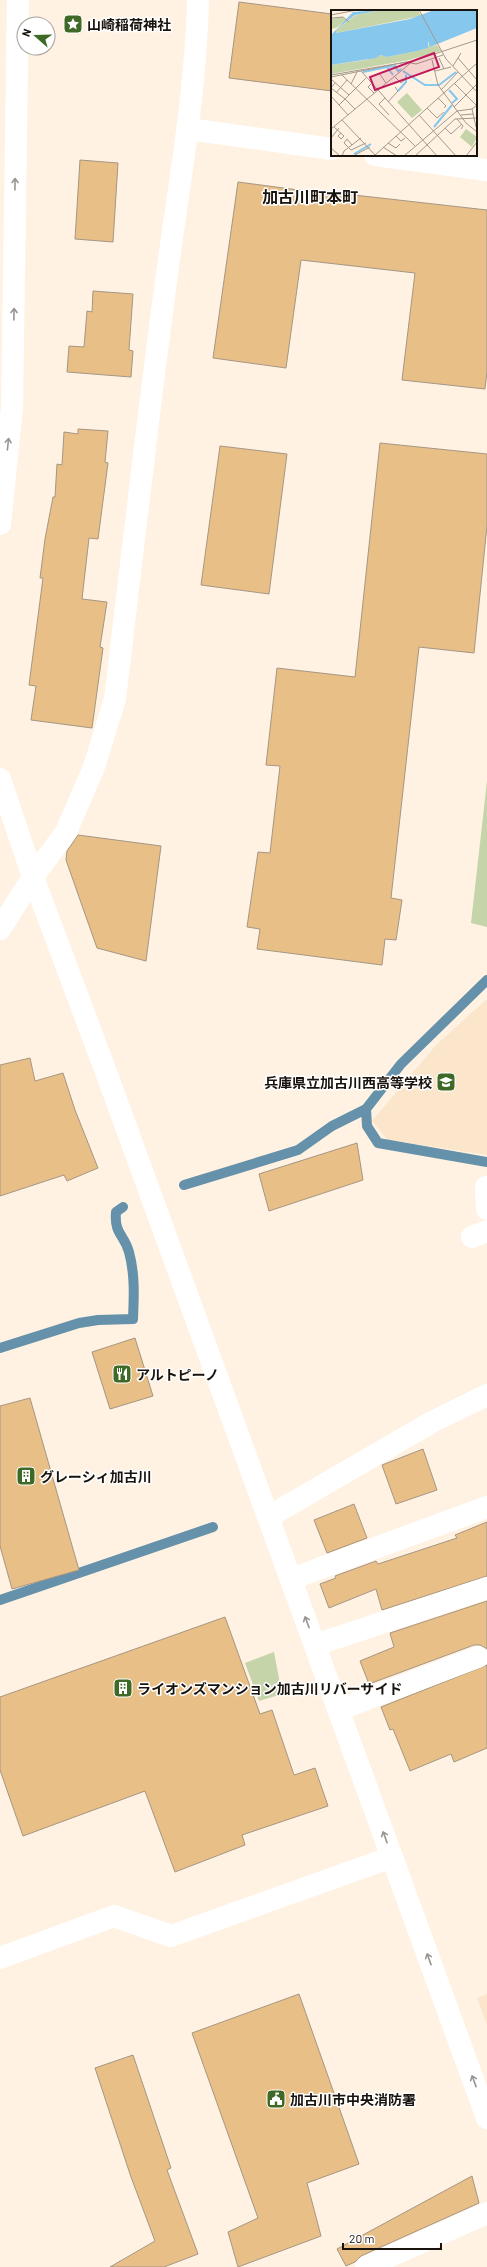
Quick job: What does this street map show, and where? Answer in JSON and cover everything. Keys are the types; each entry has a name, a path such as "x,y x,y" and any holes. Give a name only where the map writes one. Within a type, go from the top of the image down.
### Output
{"street":[{"path":"0,524 12,408 18,0"},
{"path":"0,928 33,877 66,832 94,767 114,699 166,282 188,129 197,42 198,0"},
{"path":"188,129 331,149"},
{"path":"382,156 487,170"},
{"path":"0,778 33,877 106,1072 487,2118"},
{"path":"486,1187 487,1209"},
{"path":"268,1517 432,1422 487,1395"},
{"path":"291,1579 487,1507"},
{"path":"315,1645 487,1588"},
{"path":"338,1710 478,1657"},
{"path":"0,1958 114,1916 171,1936 392,1857"},
{"path":"366,2267 487,2213"}],"shaded area":[{"name":"兵庫県立加古川西高等学校","path":"487,999 487,1155 388,1140 372,1121 437,1044"},
{"path":"487,1994 487,2025 477,1998"}],"green space":[{"path":"487,781 487,927 471,923"},
{"path":"274,1652 282,1694 259,1701 245,1663"}],"building":[{"path":"239,2 331,14 331,91 229,78"},
{"path":"80,160 118,163 113,242 75,239"},
{"path":"238,182 344,196 345,194 487,210 487,371 485,389 402,380 415,273 301,260 286,368 213,358"},
{"path":"93,291 133,294 129,350 133,351 131,377 67,372 69,346 84,347 87,311 92,312"},
{"path":"78,429 108,431 105,462 108,463 98,539 89,538 82,599 107,602 100,647 103,648 92,728 31,720 36,686 29,685 43,578 40,578 45,539 53,497 55,497 57,464 62,465 64,432 78,434"},
{"path":"380,443 487,454 487,526 474,653 419,647 391,898 402,900 396,940 385,939 382,965 257,949 260,929 247,927 258,852 270,853 280,766 266,765 277,668 355,677"},
{"path":"220,446 287,454 269,594 201,585"},
{"path":"78,835 161,846 146,961 97,948 66,860 67,851"},
{"path":"30,1058 35,1081 63,1073 75,1110 98,1168 67,1181 64,1175 0,1196 0,1065"},
{"path":"357,1143 363,1180 269,1211 259,1174"},
{"name":"アルトピーノ","path":"135,1338 153,1396 110,1409 92,1352"},
{"name":"グレーシィ加古川","path":"30,1398 79,1570 12,1589 0,1546 0,1406"},
{"path":"423,1449 437,1490 396,1504 382,1465"},
{"path":"354,1504 367,1538 327,1553 314,1520"},
{"path":"487,1522 487,1576 382,1610 376,1589 329,1608 320,1584 336,1578 335,1576 376,1561 378,1564 457,1538 455,1535"},
{"path":"487,1601 487,1649 480,1645 474,1645 369,1684 360,1661 394,1647 390,1633"},
{"path":"225,1617 260,1714 272,1710 294,1775 315,1768 328,1806 242,1835 245,1845 175,1872 145,1791 23,1836 0,1770 0,1697"},
{"path":"487,1665 487,1748 454,1762 451,1754 410,1771 393,1729 390,1730 381,1707"},
{"name":"加古川市中央消防署","path":"299,1994 359,2164 307,2183 321,2236 238,2267 228,2232 258,2218 192,2033"},
{"path":"133,2055 171,2168 167,2170 198,2254 164,2267 110,2267 155,2241 131,2177 95,2068"},
{"path":"472,2176 479,2203 361,2256 355,2262 346,2266 337,2249"}],"waterway":[{"path":"184,1185 298,1150 332,1126 366,1109 401,1064 487,980"},
{"path":"366,1109 367,1126 378,1143 487,1162"},
{"path":"0,1348 79,1323 98,1320 133,1319 134,1285 131,1260 127,1246 116,1225 116,1212 123,1207"},
{"path":"0,1600 213,1527"}],"place":[{"name":"山崎稲荷神社","path":"73,24"},
{"name":"兵庫県立加古川西高等学校","path":"446,1082"},
{"name":"アルトピーノ","path":"122,1374"},
{"name":"グレーシィ加古川","path":"26,1476"},
{"name":"ライオンズマンション加古川リバーサイド","path":"123,1688"},
{"name":"加古川市中央消防署","path":"276,2099"}],"district":[{"name":"加古川町本町","path":"310,196"}]}
